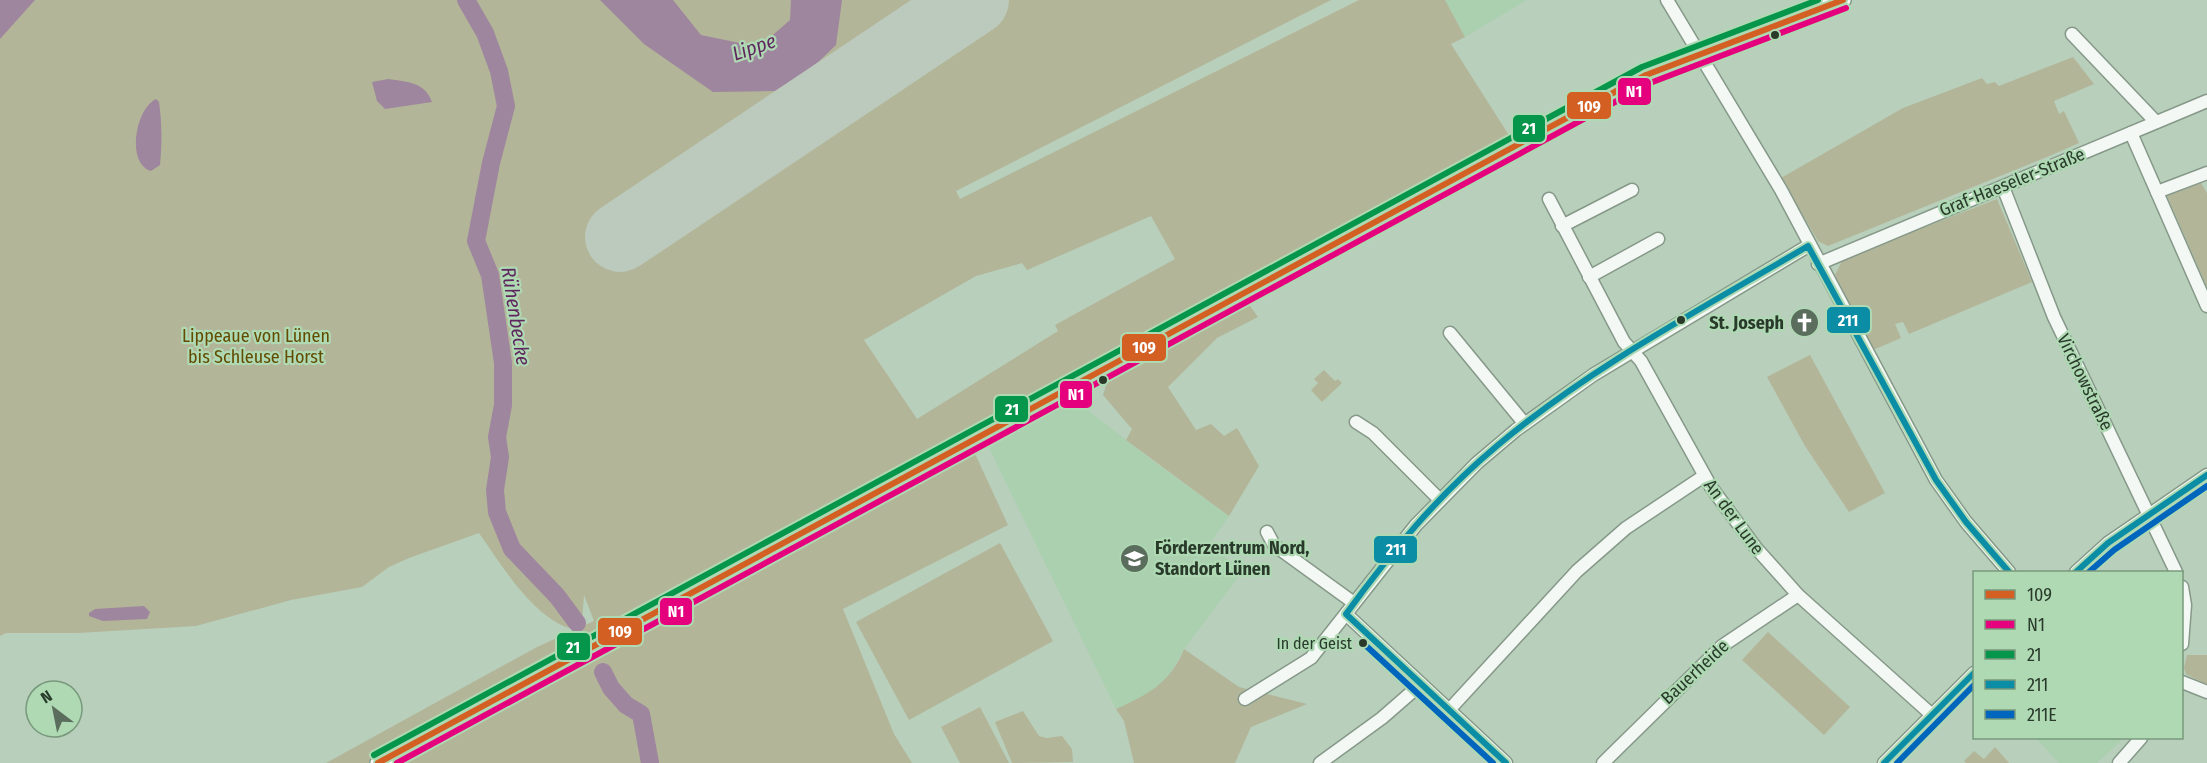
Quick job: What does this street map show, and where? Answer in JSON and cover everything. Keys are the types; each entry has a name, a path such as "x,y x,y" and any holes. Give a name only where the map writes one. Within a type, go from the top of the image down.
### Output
{"street":[{"path":"1667,0 1777,184 1808,246 1936,480 1966,522 2007,571"},
{"path":"378,763 1646,75 1843,0"},
{"path":"2072,34 2156,122"},
{"name":"Graf-Haeseler-Straße","path":"1818,264 2207,101"},
{"path":"2131,133 2207,306"},
{"path":"2157,192 2207,173"},
{"name":"Virchowstraße","path":"2002,187 2054,317 2175,571"},
{"path":"1562,226 1632,190"},
{"name":"An der Lune","path":"1548,199 1624,342 1641,361 1704,476 1734,522 1798,595 1932,715"},
{"path":"1589,277 1658,240"},
{"path":"1245,699 1311,658 1392,552 1477,463 1524,423 1593,375 1808,246"},
{"path":"1450,333 1524,423"},
{"path":"1356,422 1372,433 1440,500"},
{"path":"2078,571 2108,543 2207,475"},
{"path":"1449,710 1577,571 1626,528 1704,476"},
{"path":"1267,532 1274,545 1354,603"},
{"name":"Bauerheide","path":"1603,763 1717,651 1748,626 1798,595"},
{"path":"2183,604 2185,621 2183,632"},
{"path":"1346,614 1506,763"},
{"path":"1884,763 1973,674"},
{"path":"2183,683 2207,692"},
{"path":"1320,763 1382,718 1421,684"},
{"path":"2119,763 2140,739"}],"shaded area":[{"path":"1445,0 1527,0 1465,37"},
{"name":"Förderzentrum Nord, Standort Lünen","path":"1075,400 1149,458 1229,516 1209,545 1243,571 1184,649 1169,676 1146,696 1116,709 989,448"},
{"path":"2037,739 2123,739 2097,763 2059,763"}],"green space":[{"name":"Lippeaue von Lünen bis Schleuse Horst","path":"0,0 1331,0 956,191 960,199 1359,0 1445,0 1465,37 1451,44 1510,137 964,430 1008,525 843,609 894,734 912,763 326,763 537,647 594,621 584,595 582,622 569,628 542,612 518,587 479,533 389,567 362,587 291,600 196,626 78,633 6,633 0,636","holes":["1151,216 1175,259 1055,325 1058,331 917,419 864,340 976,276 1022,263 1027,270"]},
{"path":"2073,57 2094,84 2054,101 2059,114 2064,111 2079,143 2047,157 1828,246 1818,241 1781,178 1903,108 1982,78 1987,84 1995,82 1999,86"},
{"path":"2201,183 2207,193 2207,287 2167,196"},
{"path":"1997,199 2032,282 1909,334 1903,322 1895,324 1901,338 1873,350 1835,275 1843,259"},
{"path":"1247,302 1258,317 1217,338 1168,387 1196,430 1211,424 1224,436 1237,428 1259,466 1229,516 1126,440 1132,429 1103,395 1110,373"},
{"path":"1810,355 1885,493 1849,512 1805,446 1767,377"},
{"path":"1324,370 1335,381 1338,379 1342,383 1322,402 1311,390 1318,383 1314,379"},
{"path":"1000,543 1053,641 909,720 856,622"},
{"path":"1768,632 1850,707 1824,735 1742,660"},
{"path":"1184,649 1239,687 1307,704 1251,727 1235,763 1134,763 1124,721 1116,709 1148,693 1165,679"},
{"path":"2187,655 2207,655 2207,685 2186,674 2184,668"},
{"path":"980,707 1009,763 960,763 941,727"},
{"path":"1023,711 1039,736 1047,738 1062,736 1072,749 1073,762 1012,763 995,722"},
{"path":"1995,747 2009,763 1966,763 1964,761 1974,751 1984,759"}],"water":[{"path":"0,0 35,0 0,39"},
{"name":"Lippe","path":"600,0 673,0 701,35 759,47 790,20 791,0 842,0 836,45 810,70 775,91 713,92 644,44"},
{"path":"388,79 415,84 425,90 432,102 385,109 377,101 372,82"},
{"path":"156,99 159,102 161,117 161,157 160,165 151,171 143,166 138,158 136,136 143,113"},
{"path":"144,606 150,612 147,619 103,621 89,616 89,613 95,609"}],"waterway":[{"name":"Rühenbecke","path":"466,0 485,33 499,71 506,106 491,163 476,241 490,275 503,363 503,405 497,437 500,457 495,490 497,512 512,549 557,596 577,623"},
{"name":"Rühenbecke","path":"603,672 611,688 626,705 641,714 650,763"}],"runway":[{"path":"620,237 974,0"}],"transit line":[{"name":"21","path":"374,755 1642,67 1818,0"},
{"name":"109","path":"378,763 1646,75 1843,0"},
{"name":"N1","path":"397,763 1650,83 1846,8"},
{"name":"211","path":"1506,763 1346,614 1380,568 1436,504 1476,464 1534,416 1571,389 1649,339 1808,246 1936,480 1966,522 2008,571"},
{"name":"211","path":"2077,571 2108,543 2207,475"},
{"name":"211E","path":"2090,571 2114,550 2207,486"},
{"name":"211E","path":"1363,643 1493,763"},
{"name":"211","path":"1884,763 1973,674"},
{"name":"211E","path":"1897,763 1973,686"}],"place":[{"name":"St. Joseph","path":"1805,323"},
{"name":"Förderzentrum Nord, Standort Lünen","path":"1134,558"},
{"name":"In der Geist","path":"1363,643"}]}
